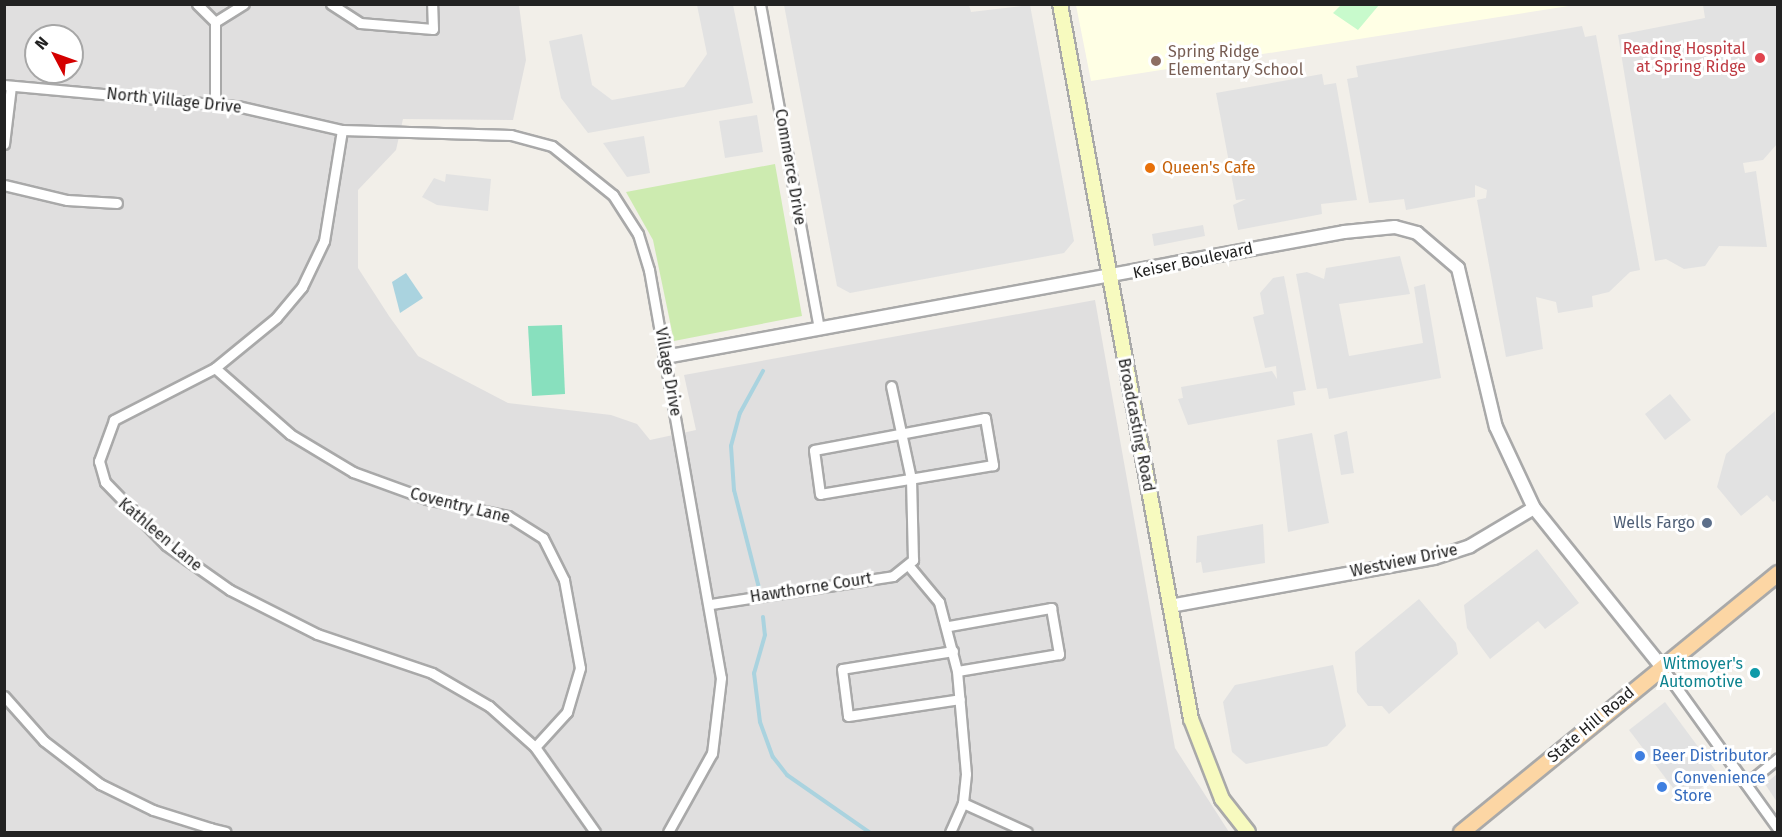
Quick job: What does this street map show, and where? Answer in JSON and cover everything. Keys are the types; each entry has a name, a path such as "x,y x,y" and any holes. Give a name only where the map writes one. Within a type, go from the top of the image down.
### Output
{"main road":[{"name":"Broadcasting Road","path":"1060,4 1108,277 1195,735 1222,798 1248,832"},
{"name":"State Hill Road","path":"1461,832 1661,666 1778,573"}],"street":[{"path":"197,4 215,22 215,104"},
{"path":"215,22 244,4"},
{"path":"330,4 360,23 433,28 432,4"},
{"name":"Commerce Drive","path":"760,4 819,329"},
{"path":"4,144 8,85"},
{"name":"North Village Drive","path":"8,85 215,104 342,130"},
{"name":"Village Drive","path":"342,130 511,135 552,146 592,173 638,234 665,357 711,604 721,678 719,729 697,787 668,832"},
{"name":"Kathleen Lane","path":"342,130 328,226 313,268 276,318 215,368 114,420 99,461 111,493 166,545 230,590 317,634 454,684 535,747 595,832"},
{"path":"4,185 67,200 117,203"},
{"name":"Keiser Boulevard","path":"665,357 1370,227 1417,233 1458,268 1496,427 1534,508"},
{"name":"Coventry Lane","path":"215,368 281,428 354,472 427,500 508,516 543,538 564,580 580,668 567,712 535,747"},
{"path":"891,386 911,479 915,553 909,566 935,596 949,626 957,670 966,749 963,802 950,832"},
{"path":"985,418 993,465 911,479 820,494 814,450 902,437 985,418"},
{"path":"1534,508 1661,666 1778,829"},
{"name":"Westview Drive","path":"1170,606 1434,558 1470,546 1534,508"},
{"name":"Hawthorne Court","path":"711,604 892,576 909,566"},
{"path":"949,626 1051,608 1059,654 957,670"},
{"path":"953,651 842,669 848,716 960,699"},
{"path":"4,696 44,741 100,784 153,810 209,830 226,832"},
{"path":"1746,784 1778,758"},
{"path":"963,802 1027,832"}],"shaded area":[{"path":"5,4 519,5 526,60 513,120 403,119 396,150 358,190 358,268 389,316 418,356 508,403 611,415 637,424 650,440 696,430 684,375 1095,300 1175,748 1229,832 5,832"},
{"path":"697,5 733,5 753,103 588,133 561,98 549,41 582,34 592,85 612,100 684,87 707,54"},
{"path":"784,5 969,5 971,12 1030,5 1074,241 1064,253 850,293 837,286"},
{"name":"Spring Ridge Elementary School","path":"1076,5 1575,5 1091,81"},
{"path":"1703,5 1777,5 1777,144 1763,160 1743,163 1745,173 1756,171 1767,247 1719,246 1705,266 1684,269 1666,259 1655,261 1618,35 1705,18"},
{"path":"1582,26 1585,37 1596,35 1640,270 1630,272 1609,292 1592,296 1593,307 1558,313 1556,302 1536,297 1543,349 1506,357 1477,200 1486,198 1487,190 1475,185 1475,197 1406,210 1404,199 1369,203 1347,79 1358,77 1356,66"},
{"path":"1322,74 1324,85 1336,83 1357,200 1321,204 1322,214 1238,230 1233,205 1246,199 1236,200 1216,93"},
{"path":"757,115 763,152 725,158 719,121"},
{"path":"644,136 650,173 627,177 603,143"},
{"path":"446,174 491,179 488,211 437,205 422,197 434,178 445,182"},
{"path":"1203,225 1205,236 1154,246 1152,234"},
{"path":"1400,256 1410,294 1339,304 1349,356 1423,343 1414,287 1425,284 1441,378 1329,399 1327,388 1317,389 1296,274 1307,272 1324,279 1326,268"},
{"path":"1284,276 1306,390 1293,392 1295,405 1188,425 1178,399 1183,398 1181,387 1272,371 1277,379 1276,366 1265,368 1253,317 1264,314 1260,293 1273,278"},
{"path":"1670,394 1691,420 1665,440 1645,414"},
{"path":"1775,411 1777,499 1773,502 1767,495 1741,516 1717,487 1726,454"},
{"path":"1347,431 1354,473 1341,475 1334,435"},
{"path":"1312,433 1329,523 1288,532 1277,440"},
{"path":"1263,524 1265,563 1203,573 1201,562 1196,563 1197,536"},
{"path":"1537,549 1579,603 1545,629 1538,621 1490,659 1467,628 1464,605"},
{"path":"1419,599 1456,643 1458,654 1389,714 1382,706 1368,706 1357,692 1355,652"},
{"path":"1333,665 1346,726 1327,746 1246,764 1232,752 1223,702 1235,685"},
{"path":"1665,702 1719,775 1683,801 1629,730"},
{"path":"1777,774 1777,802 1765,784"}],"green space":[{"path":"1341,5 1379,5 1358,30 1333,13"},
{"path":"775,164 802,316 674,341 653,240 626,192"},
{"path":"562,325 565,394 532,396 528,326"}],"water":[{"path":"406,273 423,298 400,313 392,282"}],"waterway":[{"path":"759,588 734,490 731,446 740,413 763,371"},
{"path":"763,617 765,635 754,673 760,722 773,757 787,775 869,832"}],"place":[{"name":"Reading Hospital at Spring Ridge","path":"1760,58"},
{"name":"Spring Ridge Elementary School","path":"1156,61"},
{"name":"Queen's Cafe","path":"1150,168"},
{"name":"Wells Fargo","path":"1707,523"},
{"name":"Witmoyer's Automotive","path":"1755,673"},
{"name":"Beer Distributor","path":"1640,756"},
{"name":"Convenience Store","path":"1662,787"}]}
